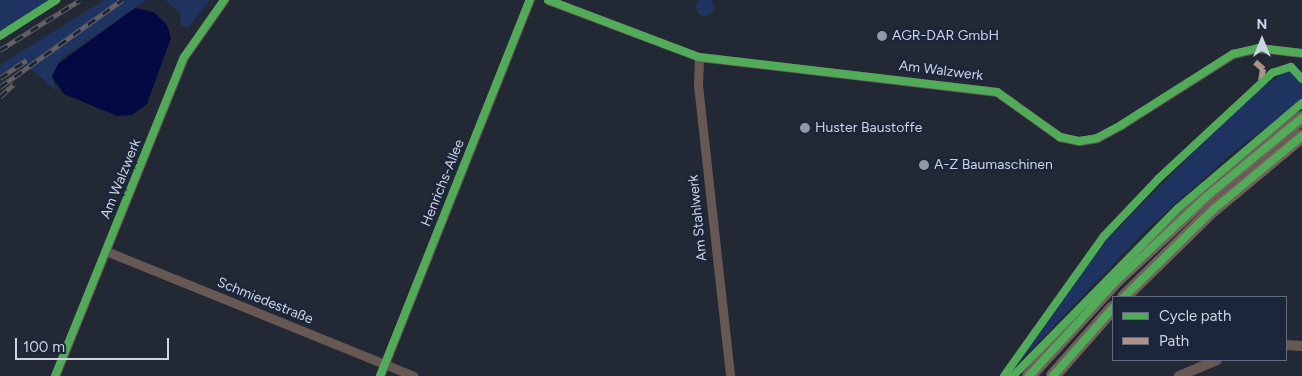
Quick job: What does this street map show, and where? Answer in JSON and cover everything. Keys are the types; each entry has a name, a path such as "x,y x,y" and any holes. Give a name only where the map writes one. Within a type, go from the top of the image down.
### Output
{"main road":[{"path":"1029,376 1115,282 1206,196 1299,120"},
{"path":"1125,296 1214,209 1302,136"},
{"path":"1053,376 1112,309"}],"street":[{"name":"Am Walzwerk","path":"55,376 184,57 224,0"},
{"name":"Henrichs-Allee","path":"380,376 530,0"},
{"name":"Am Walzwerk","path":"548,0 699,56 970,85 996,92 1060,137 1079,141 1097,138 1121,125 1233,54 1258,48 1302,53"},
{"name":"Am Stahlwerk","path":"699,56 698,85 730,376"},
{"name":"Schmiedestraße","path":"106,251 414,376"},
{"path":"1287,346 1302,346"},
{"path":"1179,376 1215,361"}],"shaded area":[{"path":"702,-1 708,-1 714,7 711,13 705,16 699,13 696,7"},
{"path":"0,0 52,0 0,33"},
{"path":"104,0 147,0 61,59 52,75 56,91 22,61 0,75 0,65"},
{"path":"165,0 210,0 189,27 181,26 180,13"},
{"path":"135,8 154,12 167,25 171,38 147,104 132,115 117,116 64,94 52,77 58,64"},
{"path":"1296,65 1302,73 1302,100 1230,155 1143,233 1006,376 1107,239 1249,96"}],"railway":[{"path":"0,50 80,0"},
{"path":"0,87 122,0"},
{"path":"0,78 27,60"},
{"path":"0,97 14,84"}],"marked path":[{"path":"1255,62 1263,69 1261,82"}],"cycle path":[{"path":"0,36 56,0"},
{"path":"55,376 184,57 224,0"},
{"path":"380,376 530,0"},
{"path":"548,0 699,57 997,92 1060,137 1079,141 1097,138 1121,125 1233,54 1258,48 1302,53"},
{"path":"1004,376 1104,236 1158,179 1272,73 1291,67 1302,79"},
{"path":"1013,376 1177,209 1302,103"},
{"path":"1029,376 1115,282 1206,197 1302,118"},
{"path":"1125,296 1214,209 1302,136"},
{"path":"1053,376 1112,309"}],"place":[{"name":"AGR-DAR GmbH","path":"882,36"},
{"name":"Huster Baustoffe","path":"805,128"},
{"name":"A-Z Baumaschinen","path":"924,165"}]}
